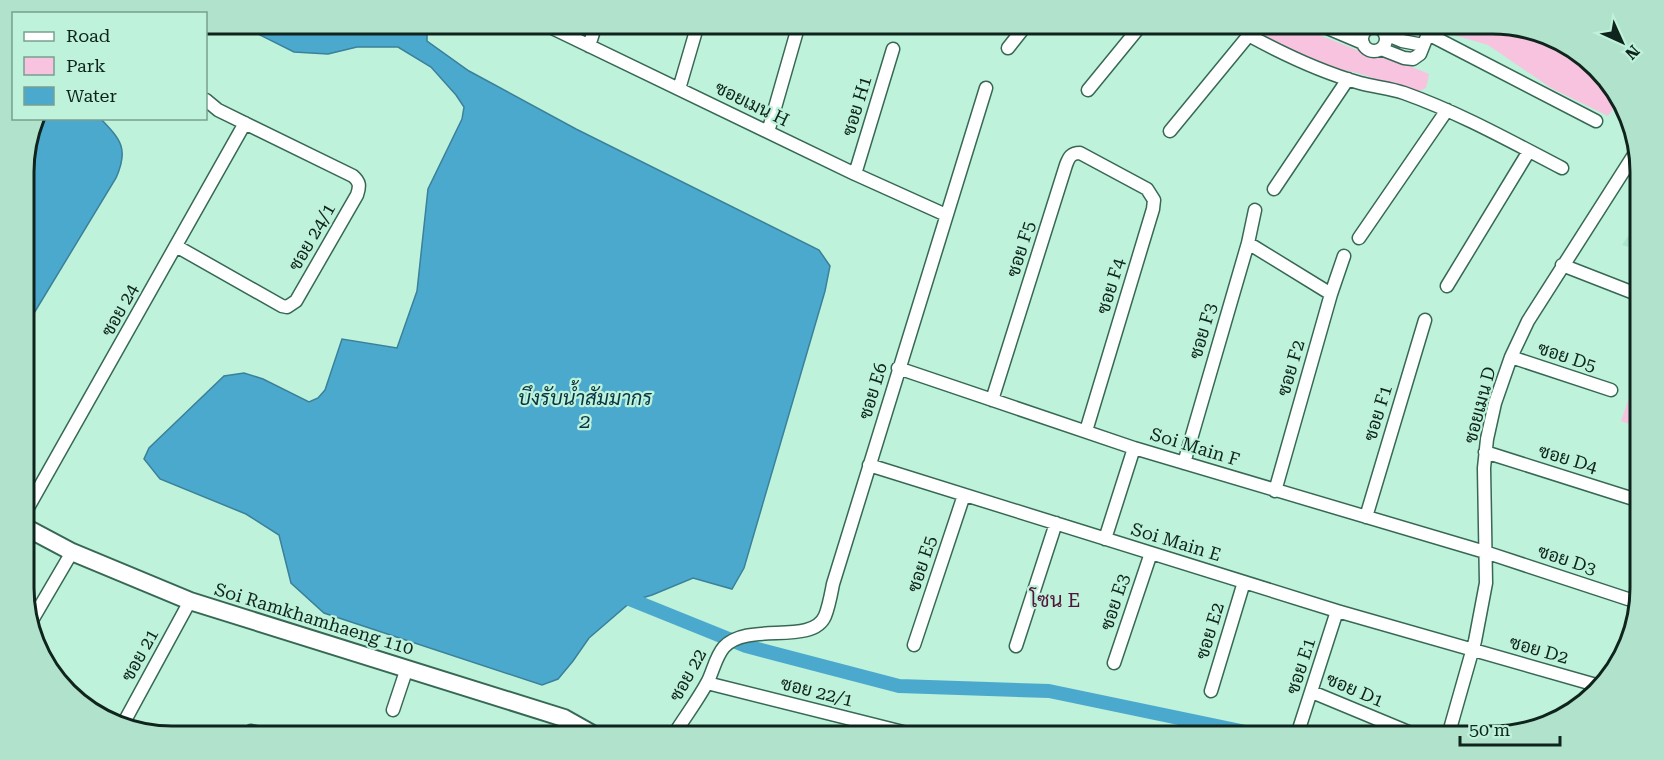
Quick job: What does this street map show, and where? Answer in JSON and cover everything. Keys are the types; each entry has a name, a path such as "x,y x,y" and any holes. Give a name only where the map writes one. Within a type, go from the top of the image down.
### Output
{"street":[{"name":"ซอยเมน H","path":"564,34 855,174 946,215"},
{"path":"589,46 593,34"},
{"path":"679,89 695,34"},
{"path":"768,132 797,34"},
{"path":"1008,48 1019,34"},
{"path":"1088,90 1134,34"},
{"path":"1340,34 1363,43 1372,51 1381,49 1413,59 1420,54 1428,34"},
{"path":"1363,43 1365,34"},
{"path":"1381,49 1385,44 1385,34 1402,41 1428,34 1596,121"},
{"path":"1170,131 1250,36 1291,58 1348,79 1402,92 1462,116 1562,168"},
{"name":"ซอย H1","path":"855,174 893,49"},
{"path":"1274,189 1348,79"},
{"name":"ซอย E6","path":"739,637 763,632 791,633 817,627 825,617 898,368 986,88"},
{"path":"207,101 218,110 245,123"},
{"path":"1359,238 1446,110"},
{"name":"ซอย 24","path":"34,497 245,123"},
{"name":"ซอย 24/1","path":"176,246 273,302 287,307 296,301 357,195 360,186 358,180 353,176 245,123"},
{"path":"1447,286 1529,151"},
{"name":"ซอย F5","path":"992,400 1070,156 1080,153 1114,171"},
{"name":"ซอยเมน D","path":"1451,725 1473,651 1486,583 1485,452 1495,403 1511,357 1528,321 1629,163"},
{"name":"ซอย F4","path":"1086,431 1154,209 1154,200 1147,189 1114,171"},
{"name":"ซอย F3","path":"1184,463 1248,243 1255,210"},
{"path":"1248,243 1331,294"},
{"name":"ซอย F2","path":"1275,491 1344,256"},
{"path":"1562,266 1630,292"},
{"name":"ซอย F1","path":"1366,517 1425,320"},
{"name":"ซอย D5","path":"1511,357 1611,390"},
{"name":"Soi Main F","path":"898,368 1134,448 1485,552"},
{"path":"1105,538 1134,448"},
{"name":"ซอย D4","path":"1485,452 1630,498"},
{"name":"Soi Main E","path":"869,465 1473,651"},
{"name":"ซอย E5","path":"914,645 964,495"},
{"path":"1016,646 1056,523"},
{"name":"Soi Ramkhamhaeng 110","path":"34,532 72,552 190,601 564,718 578,726"},
{"path":"37,613 72,552"},
{"name":"ซอย D3","path":"1485,552 1629,599"},
{"name":"ซอย E3","path":"1114,663 1150,553"},
{"name":"ซอย E2","path":"1211,691 1244,582"},
{"name":"ซอย 21","path":"127,717 190,601"},
{"name":"ซอย E1","path":"1300,725 1337,610"},
{"name":"ซอย 22","path":"680,726 707,683 724,647 739,637"},
{"name":"ซอย D2","path":"1473,651 1590,683"},
{"path":"393,710 407,668"},
{"name":"ซอย 22/1","path":"707,683 876,725"},
{"name":"ซอย D1","path":"1312,692 1392,725"}],"shaded area":[{"path":"1630,233 1630,247 1622,245"}],"green space":[{"path":"1263,34 1317,34 1362,52 1400,62 1429,74 1426,88 1417,92 1357,73 1317,64 1267,39"},
{"path":"1450,34 1518,37 1544,45 1575,63 1589,75 1613,109 1608,116 1551,88 1488,45"},
{"path":"1630,395 1630,424 1621,421"}],"water":[{"name":"บึงรับน้ำสัมมากร 2","path":"258,34 427,34 427,41 469,71 576,129 819,250 830,266 825,291 744,568 732,589 693,578 632,601 589,638 558,679 542,685 324,613 291,583 279,535 246,514 160,479 144,459 149,448 224,376 244,373 263,379 309,402 318,398 325,390 342,339 397,348 417,291 428,189 462,119 464,107 431,67 398,47 357,47 328,54 294,52"},
{"path":"45,120 102,120 121,145 122,160 116,178 35,312 35,164 39,137"}],"waterway":[{"path":"622,590 627,598 746,646 899,686 1049,691 1213,725"}],"district":[{"name":"โซน E","path":"1055,600"}]}
